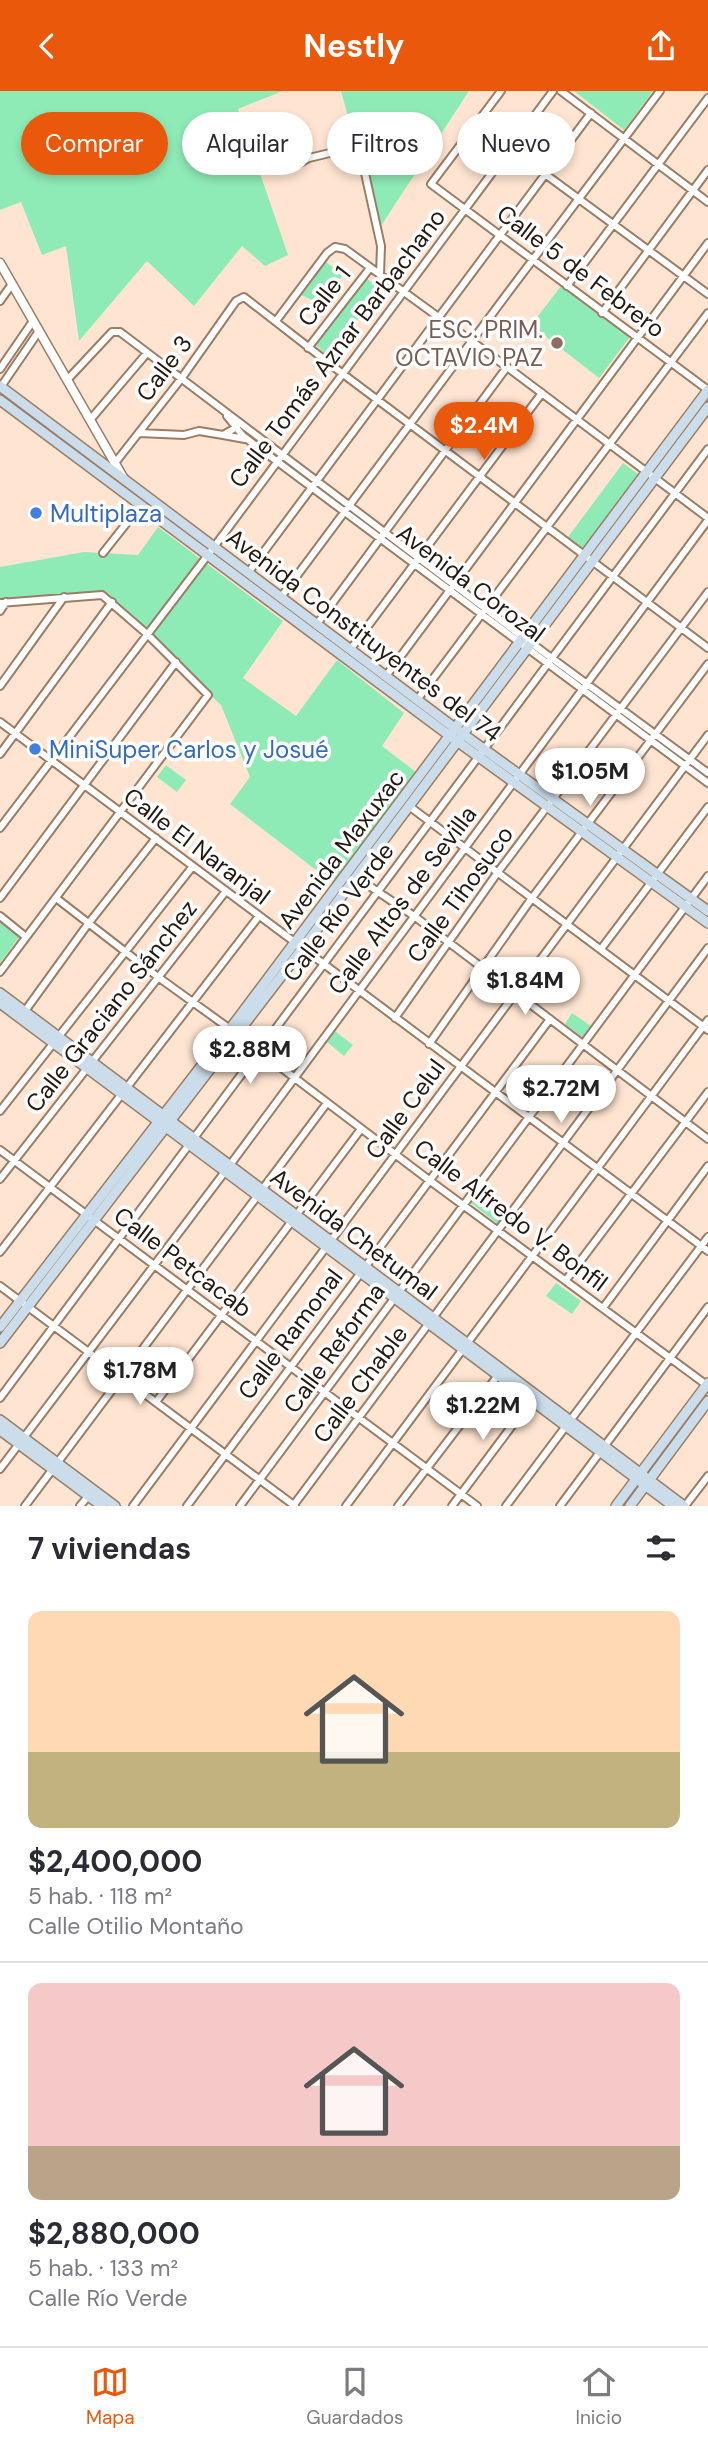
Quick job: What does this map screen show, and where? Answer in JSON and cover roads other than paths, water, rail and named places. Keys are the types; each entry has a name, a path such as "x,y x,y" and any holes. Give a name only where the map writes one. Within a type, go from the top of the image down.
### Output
{"main road":[{"name":"Avenida Constituyentes del 74","path":"0,387 124,479 211,551 481,753 688,902 708,911"},
{"name":"Avenida Maxuxac","path":"524,643 593,561 708,390"},
{"name":"Avenida Constituyentes del 74","path":"0,400 141,505 281,597 296,615 317,624 348,654 386,676 414,703"},
{"name":"Avenida Maxuxac","path":"90,1217 169,1124 233,1032 457,735 584,555 708,407"},
{"name":"Avenida Maxuxac","path":"298,946 356,877 457,735"},
{"name":"Avenida Constituyentes del 74","path":"688,902 708,923"},
{"name":"Avenida Chetumal","path":"0,993 25,1011 55,1039"},
{"name":"Avenida Chetumal","path":"0,1003 55,1039 647,1482 685,1506"},
{"name":"Avenida Maxuxac","path":"0,1343 24,1304 90,1217 160,1117 233,1032"},
{"name":"Avenida Maxuxac","path":"0,1327 24,1304"},
{"path":"616,1506 708,1385"},
{"path":"629,1506 708,1401"},
{"path":"0,1420 21,1441 91,1493 115,1506"},
{"path":"0,1430 21,1441"},
{"name":"Avenida Chetumal","path":"647,1482 673,1506"},
{"path":"91,1493 102,1506"}],"street":[{"path":"486,112 501,91"},
{"name":"Calle Tomás Aznar Barbachano","path":"537,112 553,91"},
{"path":"561,91 708,202"},
{"path":"281,597 411,425 531,259 660,91"},
{"path":"567,286 708,98"},
{"path":"248,573 591,113"},
{"path":"313,157 359,146 381,246 380,275"},
{"name":"Calle 5 de Febrero","path":"457,150 430,184 708,390"},
{"path":"602,313 708,170"},
{"name":"Calle Tomás Aznar Barbachano","path":"0,828 211,551 490,175"},
{"path":"545,176 708,294"},
{"path":"386,676 708,243"},
{"path":"708,519 508,367 345,249 335,247 327,253 276,321 308,348 708,648"},
{"path":"0,263 124,479"},
{"name":"Calle 1","path":"308,348 370,268"},
{"path":"0,301 12,284"},
{"name":"Calle 3","path":"115,463 181,379 236,301 244,297 276,321"},
{"path":"414,703 708,313"},
{"path":"0,369 33,321"},
{"path":"0,387 39,331"},
{"name":"Avenida Corozal","path":"68,379 112,332 120,332 219,407 238,425 282,455 344,512 414,565 481,615 708,773"},
{"path":"90,420 147,353"},
{"path":"317,624 508,367"},
{"path":"348,654 542,393"},
{"path":"223,435 238,425"},
{"name":"Avenida Corozal","path":"238,425 247,439 277,462 350,505 486,608 524,643"},
{"path":"138,433 184,435 199,431 247,439"},
{"name":"Calle Río Verde","path":"0,1398 708,449"},
{"path":"103,553 141,505"},
{"name":"Calle Altos de Sevilla","path":"0,1469 359,991 708,519"},
{"name":"Calle Tihosuco","path":"395,1018 498,872 708,592"},
{"path":"0,611 3,603 102,595 147,634 208,695 0,972"},
{"path":"0,686 64,597"},
{"path":"0,754 112,601"},
{"path":"0,898 176,662"},
{"path":"429,1044 533,898 708,664"},
{"name":"Calle El Naranjal","path":"0,722 705,1248"},
{"name":"Calle Celul","path":"133,1506 708,735"},
{"name":"Avenida Corozal","path":"654,737 708,783"},
{"path":"346,1506 706,1025 409,806"},
{"path":"601,949 708,807"},
{"path":"25,1011 88,924 156,838"},
{"path":"0,1111 192,866"},
{"name":"Calle Reforma","path":"240,1506 708,876"},
{"path":"356,877 414,916 708,1139"},
{"name":"Calle Graciano Sánchez","path":"0,1179 226,891"},
{"name":"Calle Alfredo V. Bonfil","path":"56,898 429,1180 708,1385"},
{"path":"0,916 26,937"},
{"path":"1,1249 260,916"},
{"name":"Calle Chable","path":"294,1506 708,948"},
{"name":"Calle Ramonal","path":"187,1506 550,1019"},
{"path":"566,1280 708,1092"},
{"path":"25,1506 327,1103"},
{"path":"156,1402 361,1129"},
{"name":"Calle Petcacab","path":"0,1150 477,1506"},
{"path":"603,1307 708,1165"},
{"path":"506,1506 636,1332 705,1248 708,1237"},
{"path":"0,1286 294,1506"},
{"path":"560,1506 708,1307"},
{"path":"398,1506 500,1372"},
{"path":"453,1506 533,1397"},
{"path":"685,1506 708,1476"},
{"path":"80,1506 91,1493"}],"place":[{"name":"ESC. PRIM. OCTAVIO PAZ","path":"557,343"},
{"name":"Multiplaza","path":"36,513"},
{"name":"MiniSuper Carlos y Josué","path":"35,749"}]}
